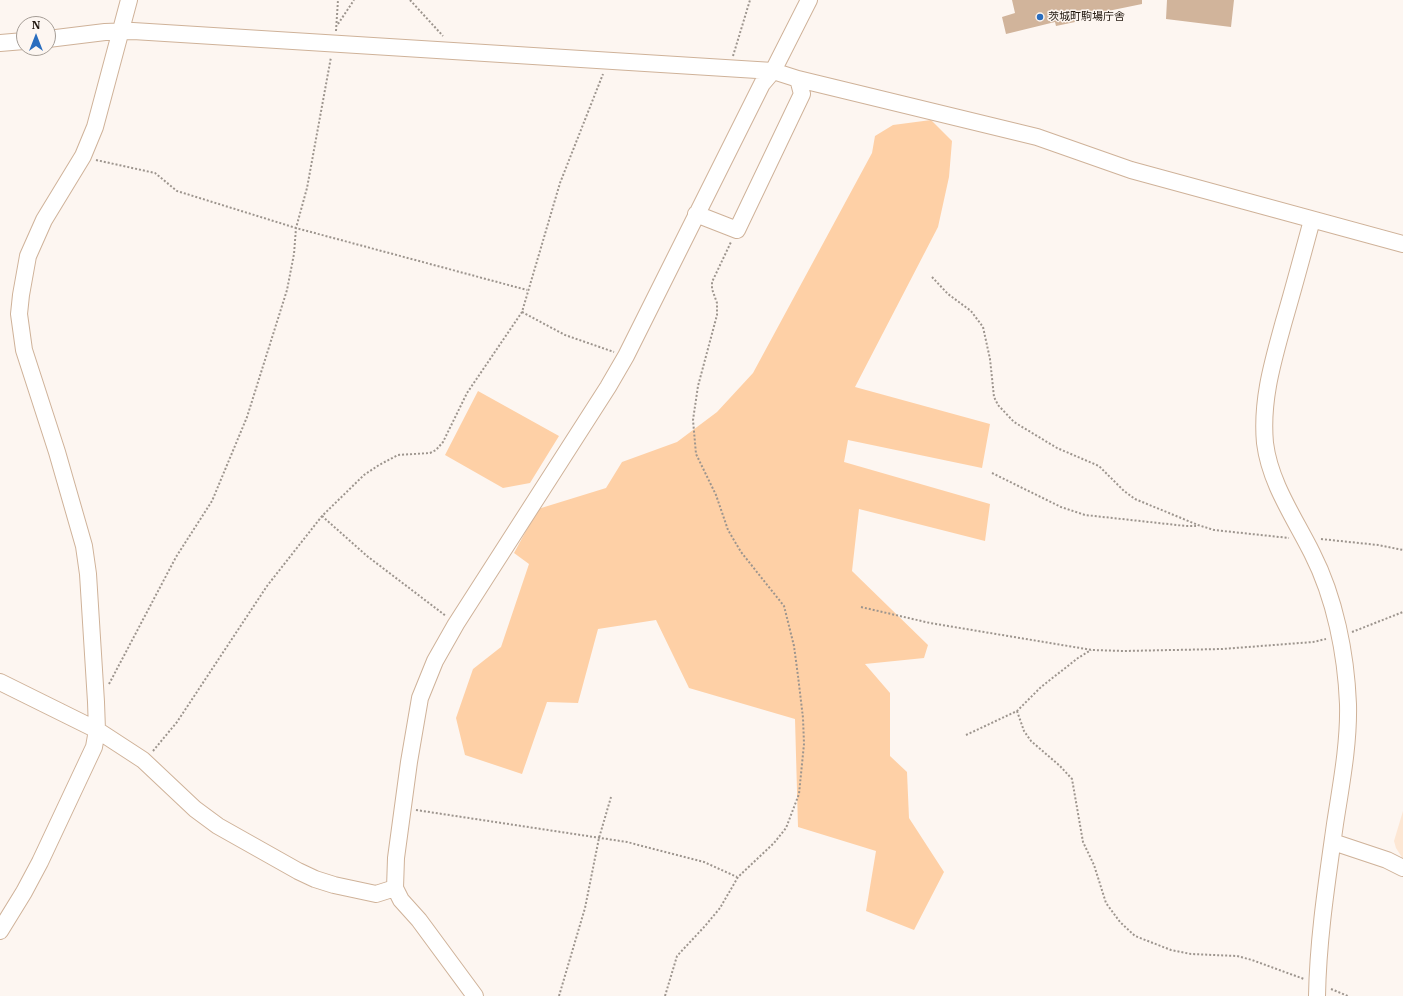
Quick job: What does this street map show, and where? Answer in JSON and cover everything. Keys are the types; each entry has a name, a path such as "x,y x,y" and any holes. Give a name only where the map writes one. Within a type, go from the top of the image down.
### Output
{"street":[{"path":"0,930 24,892 40,862 94,747 97,730 88,574 84,546 58,452 24,350 19,314 20,295 28,256 44,220 82,156 95,127 129,0"},
{"path":"475,996 419,920 401,900 395,888 395,864 420,698 435,661 456,624 608,387 626,356 762,84 773,70 809,0"},
{"path":"56,38 120,31 455,50 734,69 773,70 798,79 1037,137 1131,170 1403,244"},
{"path":"0,43 16,42"},
{"path":"696,214 736,230 802,94 798,79"},
{"path":"1312,220 1266,392 1264,417 1265,444 1272,476 1313,554 1331,602 1340,636 1348,705 1347,734 1324,911 1318,990"},
{"path":"0,682 97,730 143,760 195,809 218,826 298,871 321,881 370,893 376,894 395,888"},
{"path":"1333,842 1387,860 1403,868"}],"path":[{"path":"96,702 104,694 176,557 212,501 247,417 284,297 294,254 296,228 306,188 334,43 337,24 338,0"},
{"path":"337,24 354,0"},
{"path":"410,0 455,50"},
{"path":"734,69 732,58 750,0"},
{"path":"143,760 162,743 178,722 267,586 322,516 364,475 389,459 398,455 430,453 436,450 443,442 478,376 522,312 527,290 560,183 601,80 607,61"},
{"path":"82,156 155,173 177,191 296,228 527,290"},
{"path":"665,996 677,956 706,926 720,908 738,878 774,843 786,828 799,794 804,744 803,718 794,646 784,606 741,552 728,530 716,495 696,454 694,420 698,386 717,315 717,303 712,289 712,282 736,230"},
{"path":"932,277 948,294 971,311 983,328 990,359 994,397 998,405 1014,422 1057,448 1099,466 1124,491 1135,498 1198,525 1186,526 1085,515 1061,507 992,473"},
{"path":"522,312 565,335 626,356"},
{"path":"322,516 367,556 456,624"},
{"path":"861,607 930,623 1092,650 1124,652 1222,649 1313,642 1340,636 1403,612"},
{"path":"966,735 1018,711 1041,687 1078,658 1092,650"},
{"path":"1018,711 1024,731 1031,741 1060,766 1072,779 1083,842 1094,865 1106,903 1120,922 1135,936 1171,950 1191,954 1237,956 1252,960 1318,990 1348,996"},
{"path":"559,996 585,908 599,838 611,797"},
{"path":"403,808 627,842 704,862 738,878"}],"shaded area":[{"path":"931,120 952,141 949,177 938,227 855,387 990,424 982,468 848,440 844,462 990,504 985,541 859,509 852,571 928,645 924,658 865,664 890,693 890,756 907,772 909,818 944,872 914,930 866,911 876,851 798,827 795,719 689,688 656,620 598,629 578,703 547,702 522,774 465,755 456,718 473,669 501,647 529,564 514,553 538,509 606,488 622,462 677,442 717,412 753,373 872,153 875,136 893,125"},
{"path":"478,391 559,436 530,483 503,488 445,455"},
{"path":"1403,811 1403,859 1396,848 1394,841"}],"building":[{"name":"茨城町駒場庁舎","path":"1012,0 1142,0 1142,4 1074,18 1075,22 1056,26 1055,22 1006,34 1002,17 1015,13"},
{"path":"1167,0 1234,0 1231,27 1166,19"}],"place":[{"name":"茨城町駒場庁舎","path":"1040,17"}]}
